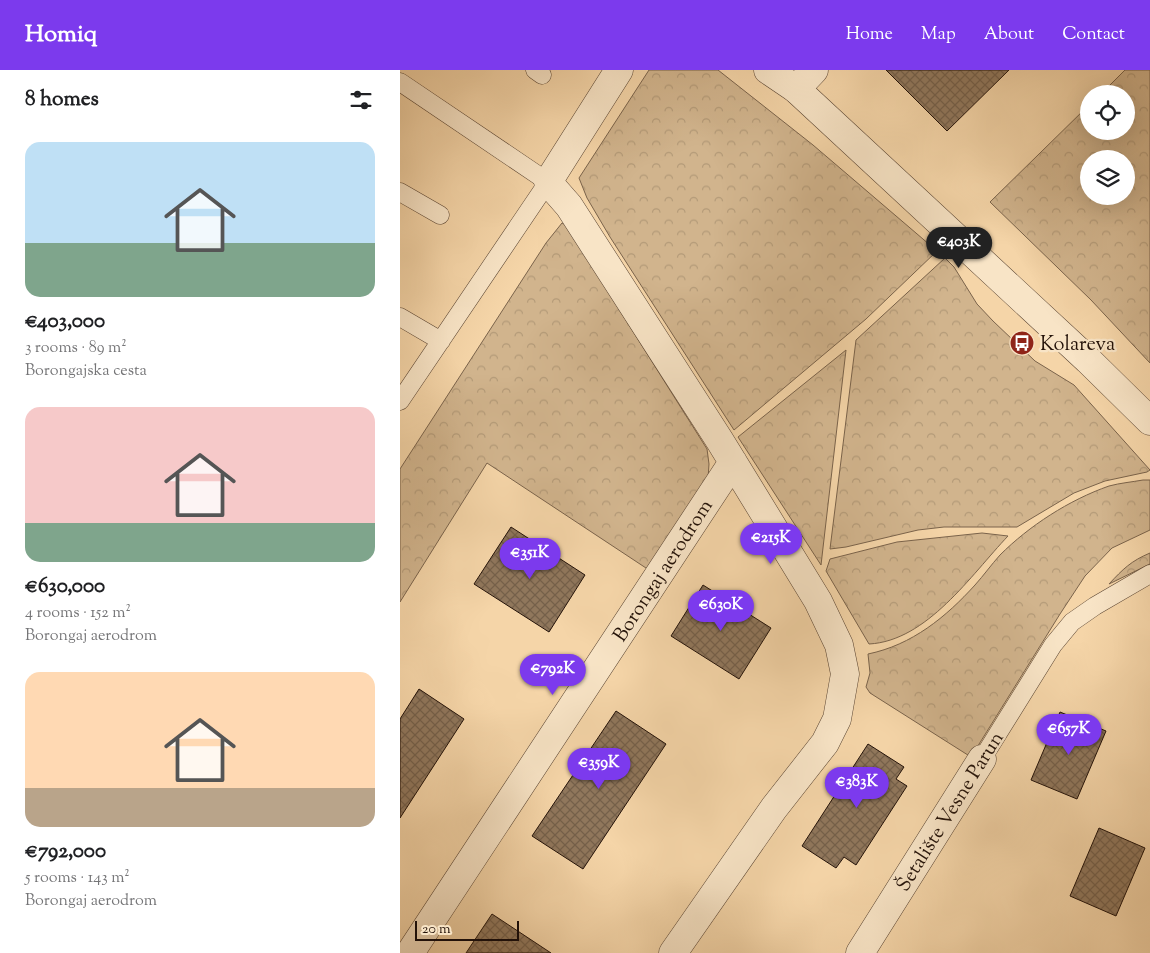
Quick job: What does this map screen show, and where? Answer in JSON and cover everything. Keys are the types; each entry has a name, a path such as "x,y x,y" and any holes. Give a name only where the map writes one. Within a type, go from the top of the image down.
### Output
{"street":[{"path":"619,70 548,182 569,206 733,462 818,602 839,645 845,674 837,719 825,743 774,808 673,953"},
{"path":"768,70 805,79 1150,421"},
{"name":"Borongaj aerodrom","path":"410,953 733,462"},
{"name":"Šetalište Vesne Parun","path":"860,953 982,759"}],"lane":[{"path":"400,82 548,182 400,401"},
{"path":"400,192 440,215"},
{"path":"400,317 440,341"},
{"name":"Šetalište Vesne Parun","path":"982,759 1053,644 1072,622 1095,606 1150,574"}],"green space":[{"path":"649,70 718,70 813,145 937,251 866,319 734,430 610,237 587,198 579,178"},
{"path":"1125,70 1150,70 1150,363 1091,300 990,202 1080,114 1080,140 1135,140 1135,85 1110,85"},
{"path":"562,223 566,225 707,449 708,479 649,570 487,463 400,602 400,469 546,243"},
{"path":"945,258 954,267 977,304 993,321 1035,361 1074,385 1150,470 1105,481 1074,493 1017,527 944,527 918,530 830,549 856,340"},
{"path":"846,350 821,565 738,437"},
{"path":"1150,480 1150,530 1112,548 1085,576 971,757 870,693 866,687 870,673 868,654 884,650 914,637 940,619 964,597 1011,544 1050,515 1079,499 1109,486"},
{"path":"982,533 1008,536 963,587 929,619 910,631 890,640 869,644 826,571 830,559 897,542"},
{"path":"1150,553 1150,564 1109,584 1128,566"}],"building":[{"path":"886,70 1009,70 947,131"},
{"path":"511,527 585,575 549,632 474,584"},
{"path":"703,585 771,628 739,679 671,636"},
{"path":"419,689 464,719 400,818 400,719"},
{"path":"616,711 666,744 583,869 532,836"},
{"path":"1060,712 1106,731 1077,799 1031,780"},
{"path":"868,744 904,767 896,779 907,786 856,865 844,857 836,868 802,846"},
{"path":"1099,828 1145,848 1116,916 1070,896"},
{"path":"492,914 551,953 466,953"}],"place":[{"name":"Kolareva","path":"1022,343"}]}
